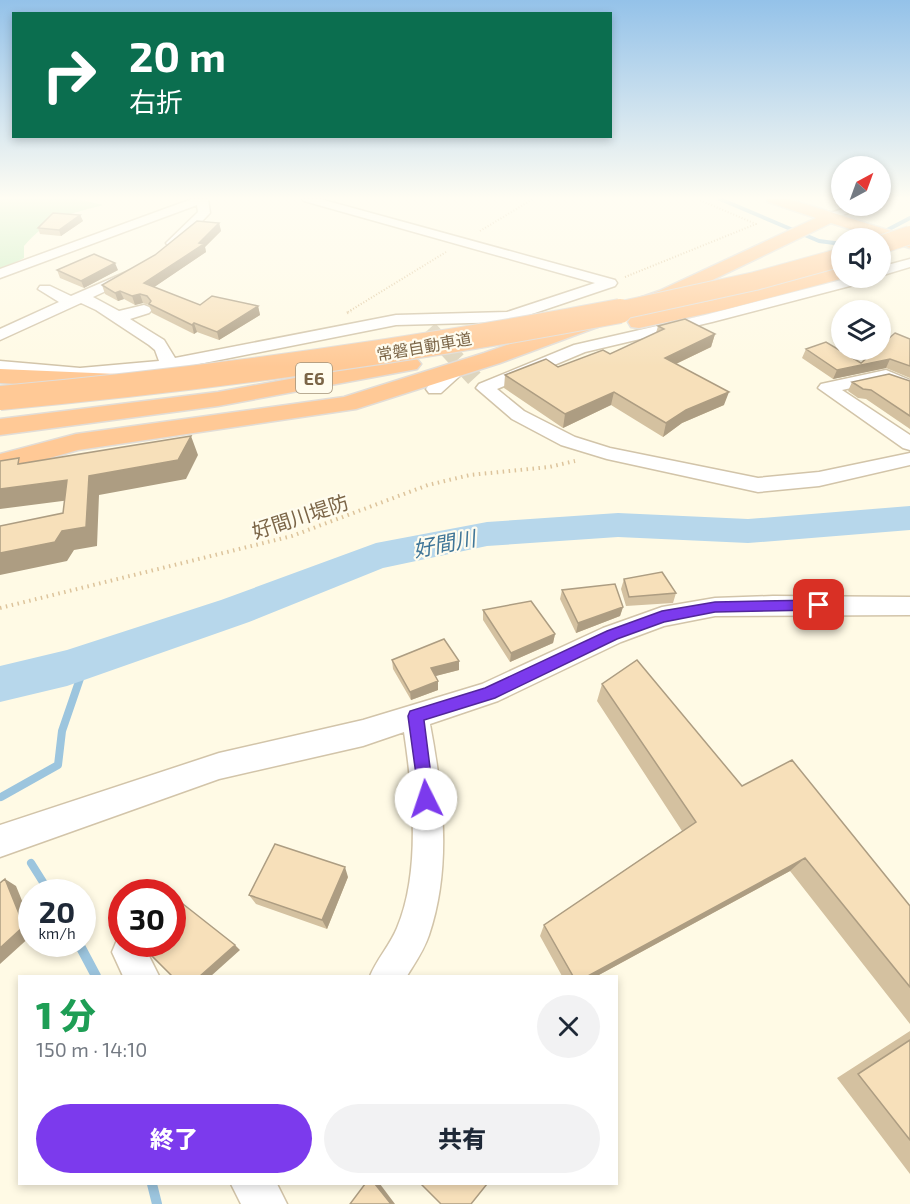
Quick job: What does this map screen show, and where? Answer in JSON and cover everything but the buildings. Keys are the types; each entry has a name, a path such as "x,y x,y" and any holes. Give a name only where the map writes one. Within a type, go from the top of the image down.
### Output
{"highway":[{"path":"0,398 25,401 194,384 318,367 376,348 485,331 573,311 657,283 727,255"},
{"path":"0,445 76,442 347,404 472,379 666,295 744,255"},
{"name":"常磐自動車道","path":"0,398 177,381 382,353 578,320 747,284 831,260"},
{"name":"常磐自動車道","path":"0,412 182,395 409,364 567,337 704,309 831,275"},
{"path":"0,376 76,380 173,375 301,364"},
{"path":"0,427 218,399 409,364"},
{"path":"0,388 64,396"},
{"path":"0,463 76,442"}],"street":[{"path":"0,273 47,255"},
{"path":"510,255 610,283"},
{"path":"891,269 910,263"},
{"path":"0,335 128,276 142,266"},
{"path":"0,366 80,373 169,365 396,320 424,325 508,317 610,283"},
{"path":"435,389 547,360 580,348 707,319 831,287"},
{"path":"45,289 76,300 92,301 122,319 134,329 150,337 163,350 169,365"},
{"path":"122,319 124,314 144,310"},
{"path":"910,386 886,375 827,388 910,444"},
{"path":"472,379 518,415 568,441 607,453 758,485 819,479 910,459"},
{"path":"0,841 219,766 363,733 489,693 612,635 662,617 715,607 773,604 910,606"},
{"path":"389,975 412,935 423,893 428,845 425,776 415,716"},
{"path":"253,1185 266,1204"}],"path":[{"path":"345,314 441,255"},
{"path":"610,283 679,255"},
{"name":"好間川堤防","path":"0,608 280,539 357,513 428,485 470,475 549,467 607,453"}],"green space":[{"path":"0,255 24,255 24,258 0,270"}],"waterway":[{"name":"好間川","path":"0,684 67,668 235,611 376,556 487,534 618,525 748,531 910,518"},
{"path":"1,797 58,765 62,731 86,661"},
{"path":"31,863 41,879"},
{"path":"86,957 95,975"},
{"path":"152,1185 157,1204"}],"tunnel":[{"path":"429,329 475,379"}],"route":[{"path":"426,799 425,776 415,716 489,693 612,635 662,617 715,607 773,604 819,605"}]}
